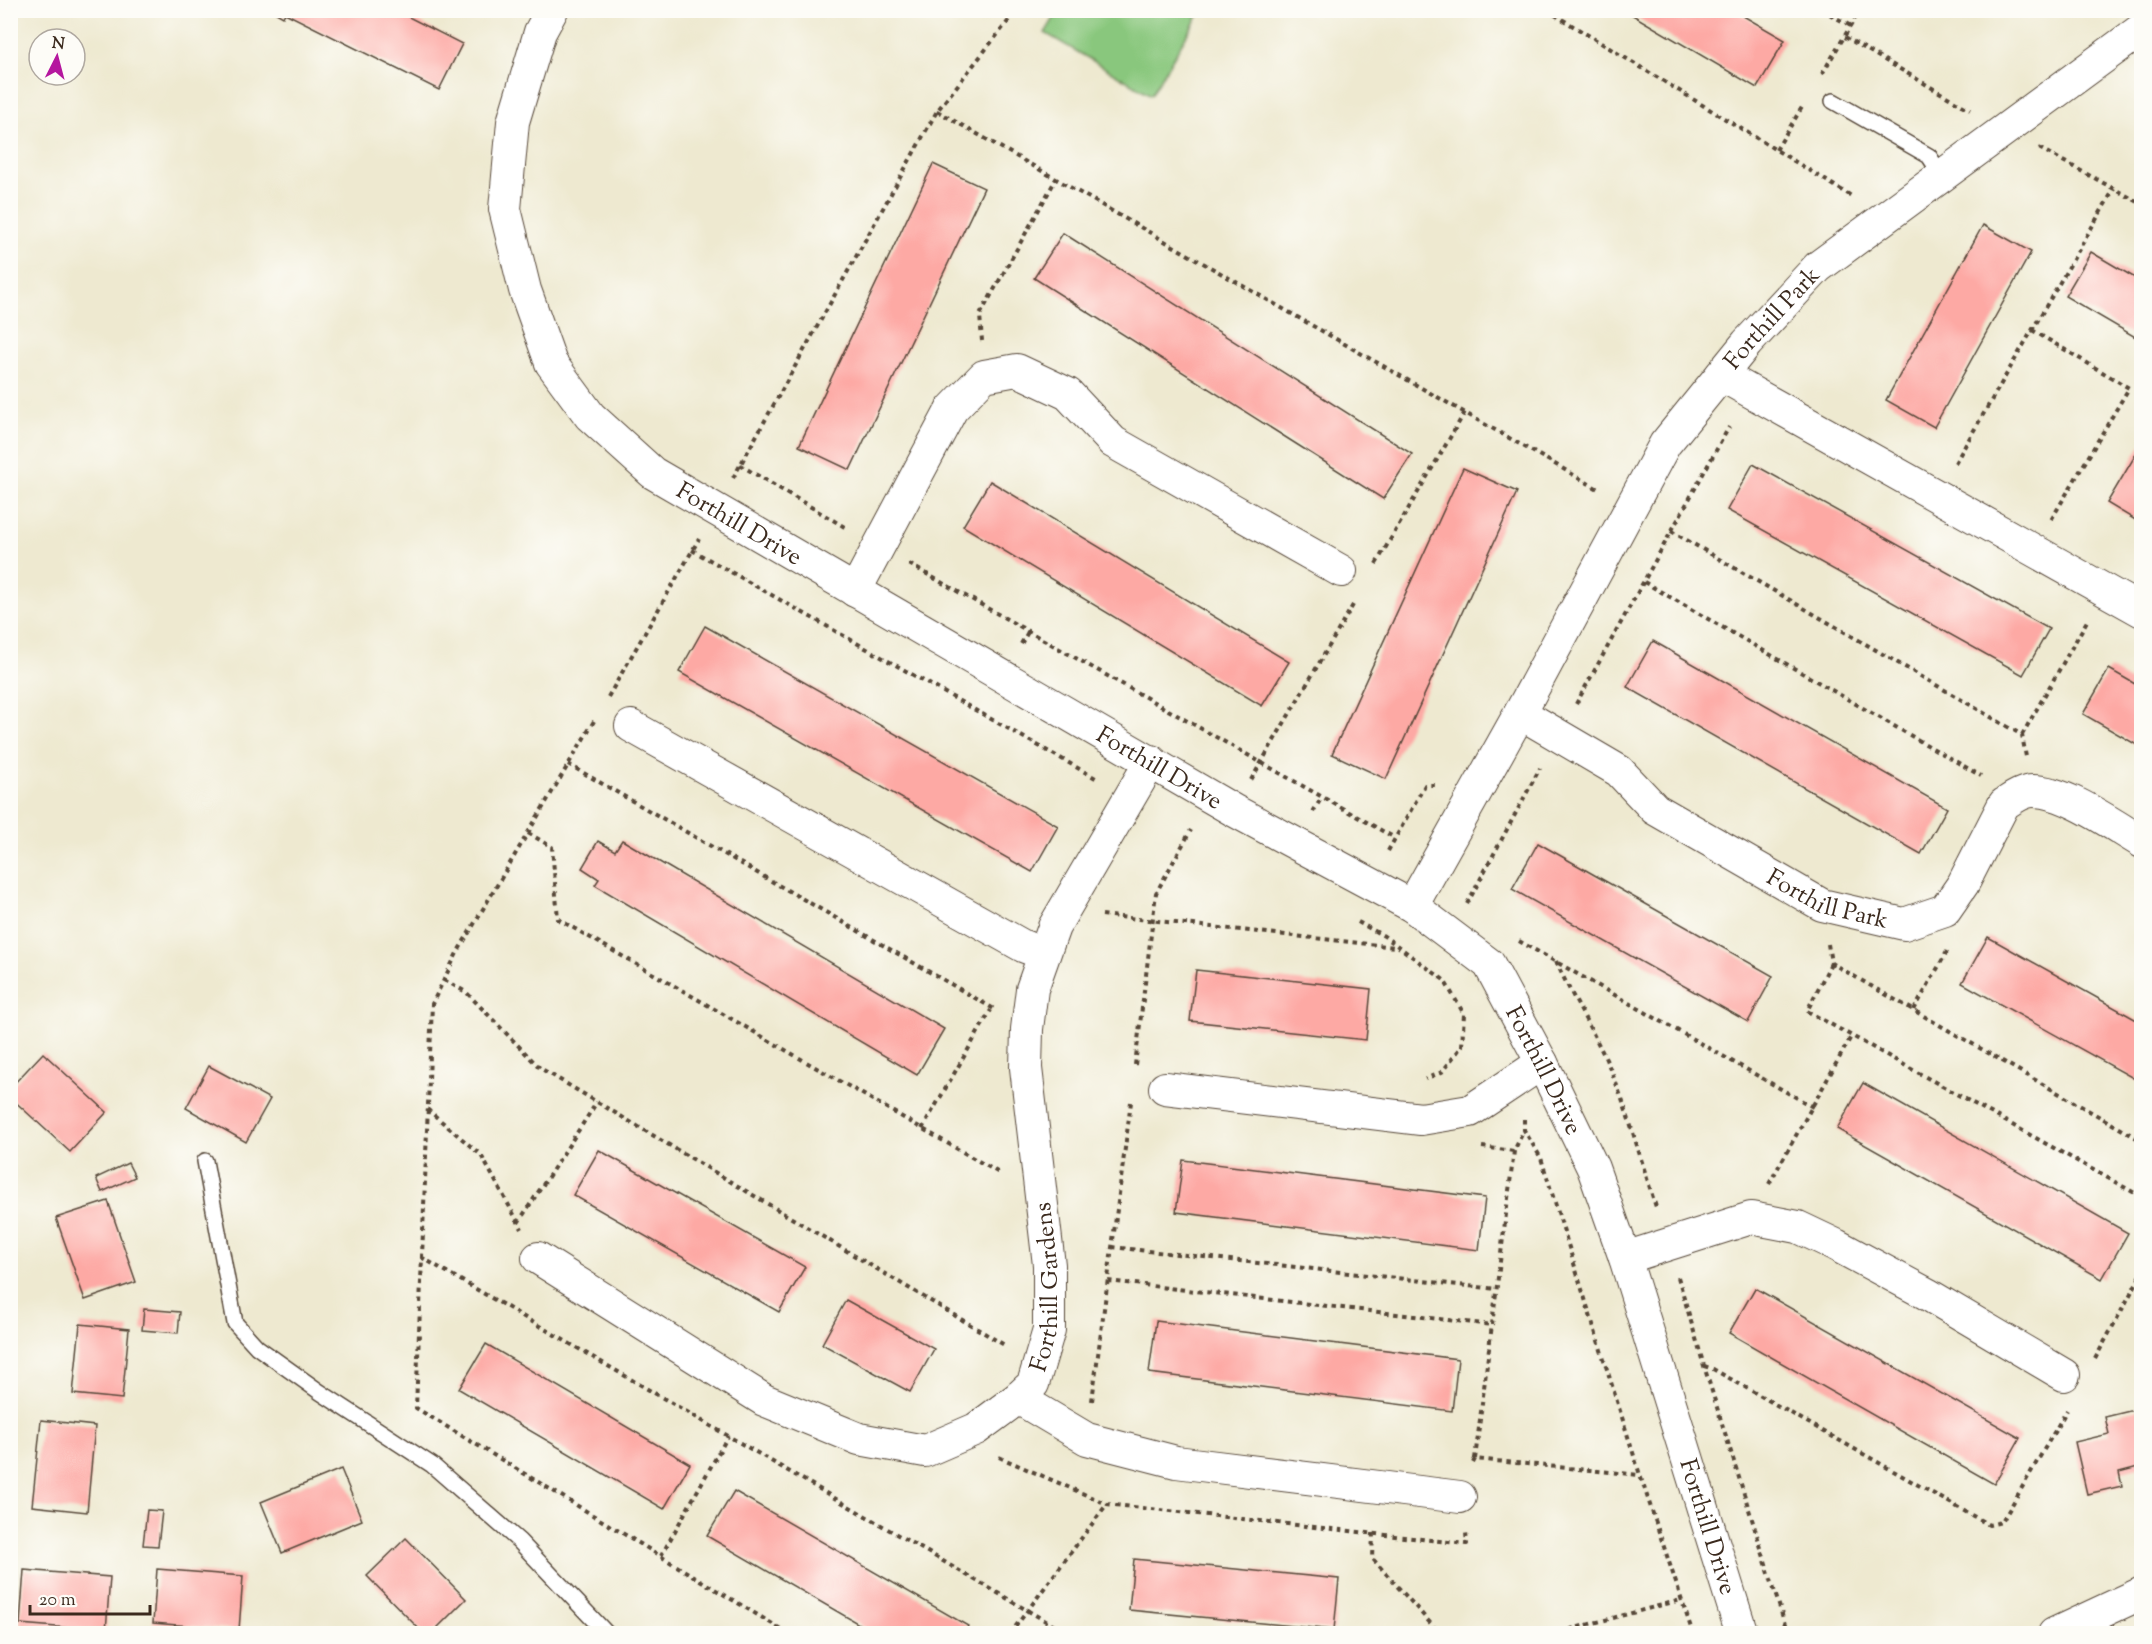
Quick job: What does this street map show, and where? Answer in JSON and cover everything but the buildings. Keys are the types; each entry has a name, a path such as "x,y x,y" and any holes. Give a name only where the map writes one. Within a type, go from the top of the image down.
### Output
{"street":[{"name":"Forthill Drive","path":"552,10 540,32 513,122 505,209 525,290 551,363 590,416 653,473 1233,810 1412,906 1489,964 1533,1069 1593,1168 1625,1258 1742,1634"},
{"name":"Forthill Park","path":"1412,906 1520,713 1665,444 1747,343 1818,267 2142,29"},
{"path":"855,591 952,409 984,376 1017,370 1068,393 1113,442 1350,583"},
{"path":"1721,375 2142,611"},
{"name":"Forthill Park","path":"1520,713 1619,771 1655,809 1822,905 1904,924 1944,910"},
{"path":"631,726 1013,940 1044,954"},
{"name":"Forthill Gardens","path":"538,1258 764,1400 858,1439 925,1451 976,1429 1018,1398 1033,1384 1049,1330 1049,1265 1026,1068 1027,1029 1032,989 1054,927 1151,761"},
{"path":"1944,910 1964,884 2004,804 2024,793 2066,798 2142,842"},
{"path":"1165,1088 1421,1119 1470,1111 1533,1069"},
{"path":"1625,1258 1751,1218 1798,1227 1927,1294 2076,1381"},
{"path":"1018,1398 1088,1439 1176,1462 1460,1497"},
{"path":"2054,1634 2142,1593"}],"lane":[{"path":"1833,101 1929,156 1942,176"},
{"path":"206,1161 235,1323 257,1347 320,1392 432,1465 519,1541 607,1634"}],"path":[{"path":"605,702 716,509 937,111 1017,10"},
{"path":"1546,10 1885,217"},
{"path":"1822,10 1851,27"},
{"path":"937,111 1630,507"},
{"path":"984,376 980,315 1056,178"},
{"path":"1935,496 2114,189"},
{"path":"2032,330 2129,387 2033,550"},
{"path":"1437,924 1463,910 1737,412 1751,392"},
{"path":"1376,565 1465,412"},
{"path":"740,465 1260,764 1395,838"},
{"path":"1671,531 2022,735"},
{"path":"1644,582 2024,793"},
{"path":"1233,810 1260,764 1350,583"},
{"path":"2024,793 2022,735 2104,591"},
{"path":"595,720 458,953 432,1004 416,1408 789,1634"},
{"path":"568,764 1027,1029"},
{"path":"1369,883 1425,785 1479,786"},
{"path":"1134,1072 1156,893 1191,830"},
{"path":"528,833 552,847 558,919 1020,1185 1038,1186"},
{"path":"1822,905 1831,963 1807,1011 2142,1197"},
{"path":"1914,1010 1952,942 1944,910"},
{"path":"1063,911 1398,948"},
{"path":"1515,939 1813,1107"},
{"path":"1556,962 1570,992 1593,1031 1613,1075 1668,1244 1788,1634"},
{"path":"1831,963 2142,1141"},
{"path":"444,980 466,992 540,1068 1039,1365"},
{"path":"922,1129 998,998"},
{"path":"1751,1218 1852,1035"},
{"path":"976,1429 989,1452 1107,1504 1467,1544 1460,1497 1475,1459 1514,1151 1524,1130 1533,1069"},
{"path":"1088,1439 1131,1096"},
{"path":"518,1223 597,1102"},
{"path":"427,1109 481,1155 538,1258"},
{"path":"1524,1130 1541,1158 1692,1634"},
{"path":"1112,1247 1496,1289"},
{"path":"421,1257 1068,1634"},
{"path":"1704,1366 1713,1368 1989,1525 2002,1522 2076,1381 2142,1272"},
{"path":"1108,1281 1492,1325"},
{"path":"661,1556 729,1436"},
{"path":"1475,1459 1640,1475"},
{"path":"1010,1634 1107,1504"},
{"path":"1373,1533 1372,1558 1440,1634"},
{"path":"1552,1634 1681,1600"}],"green space":[{"path":"1059,10 1201,11 1151,95 1045,33"}]}
